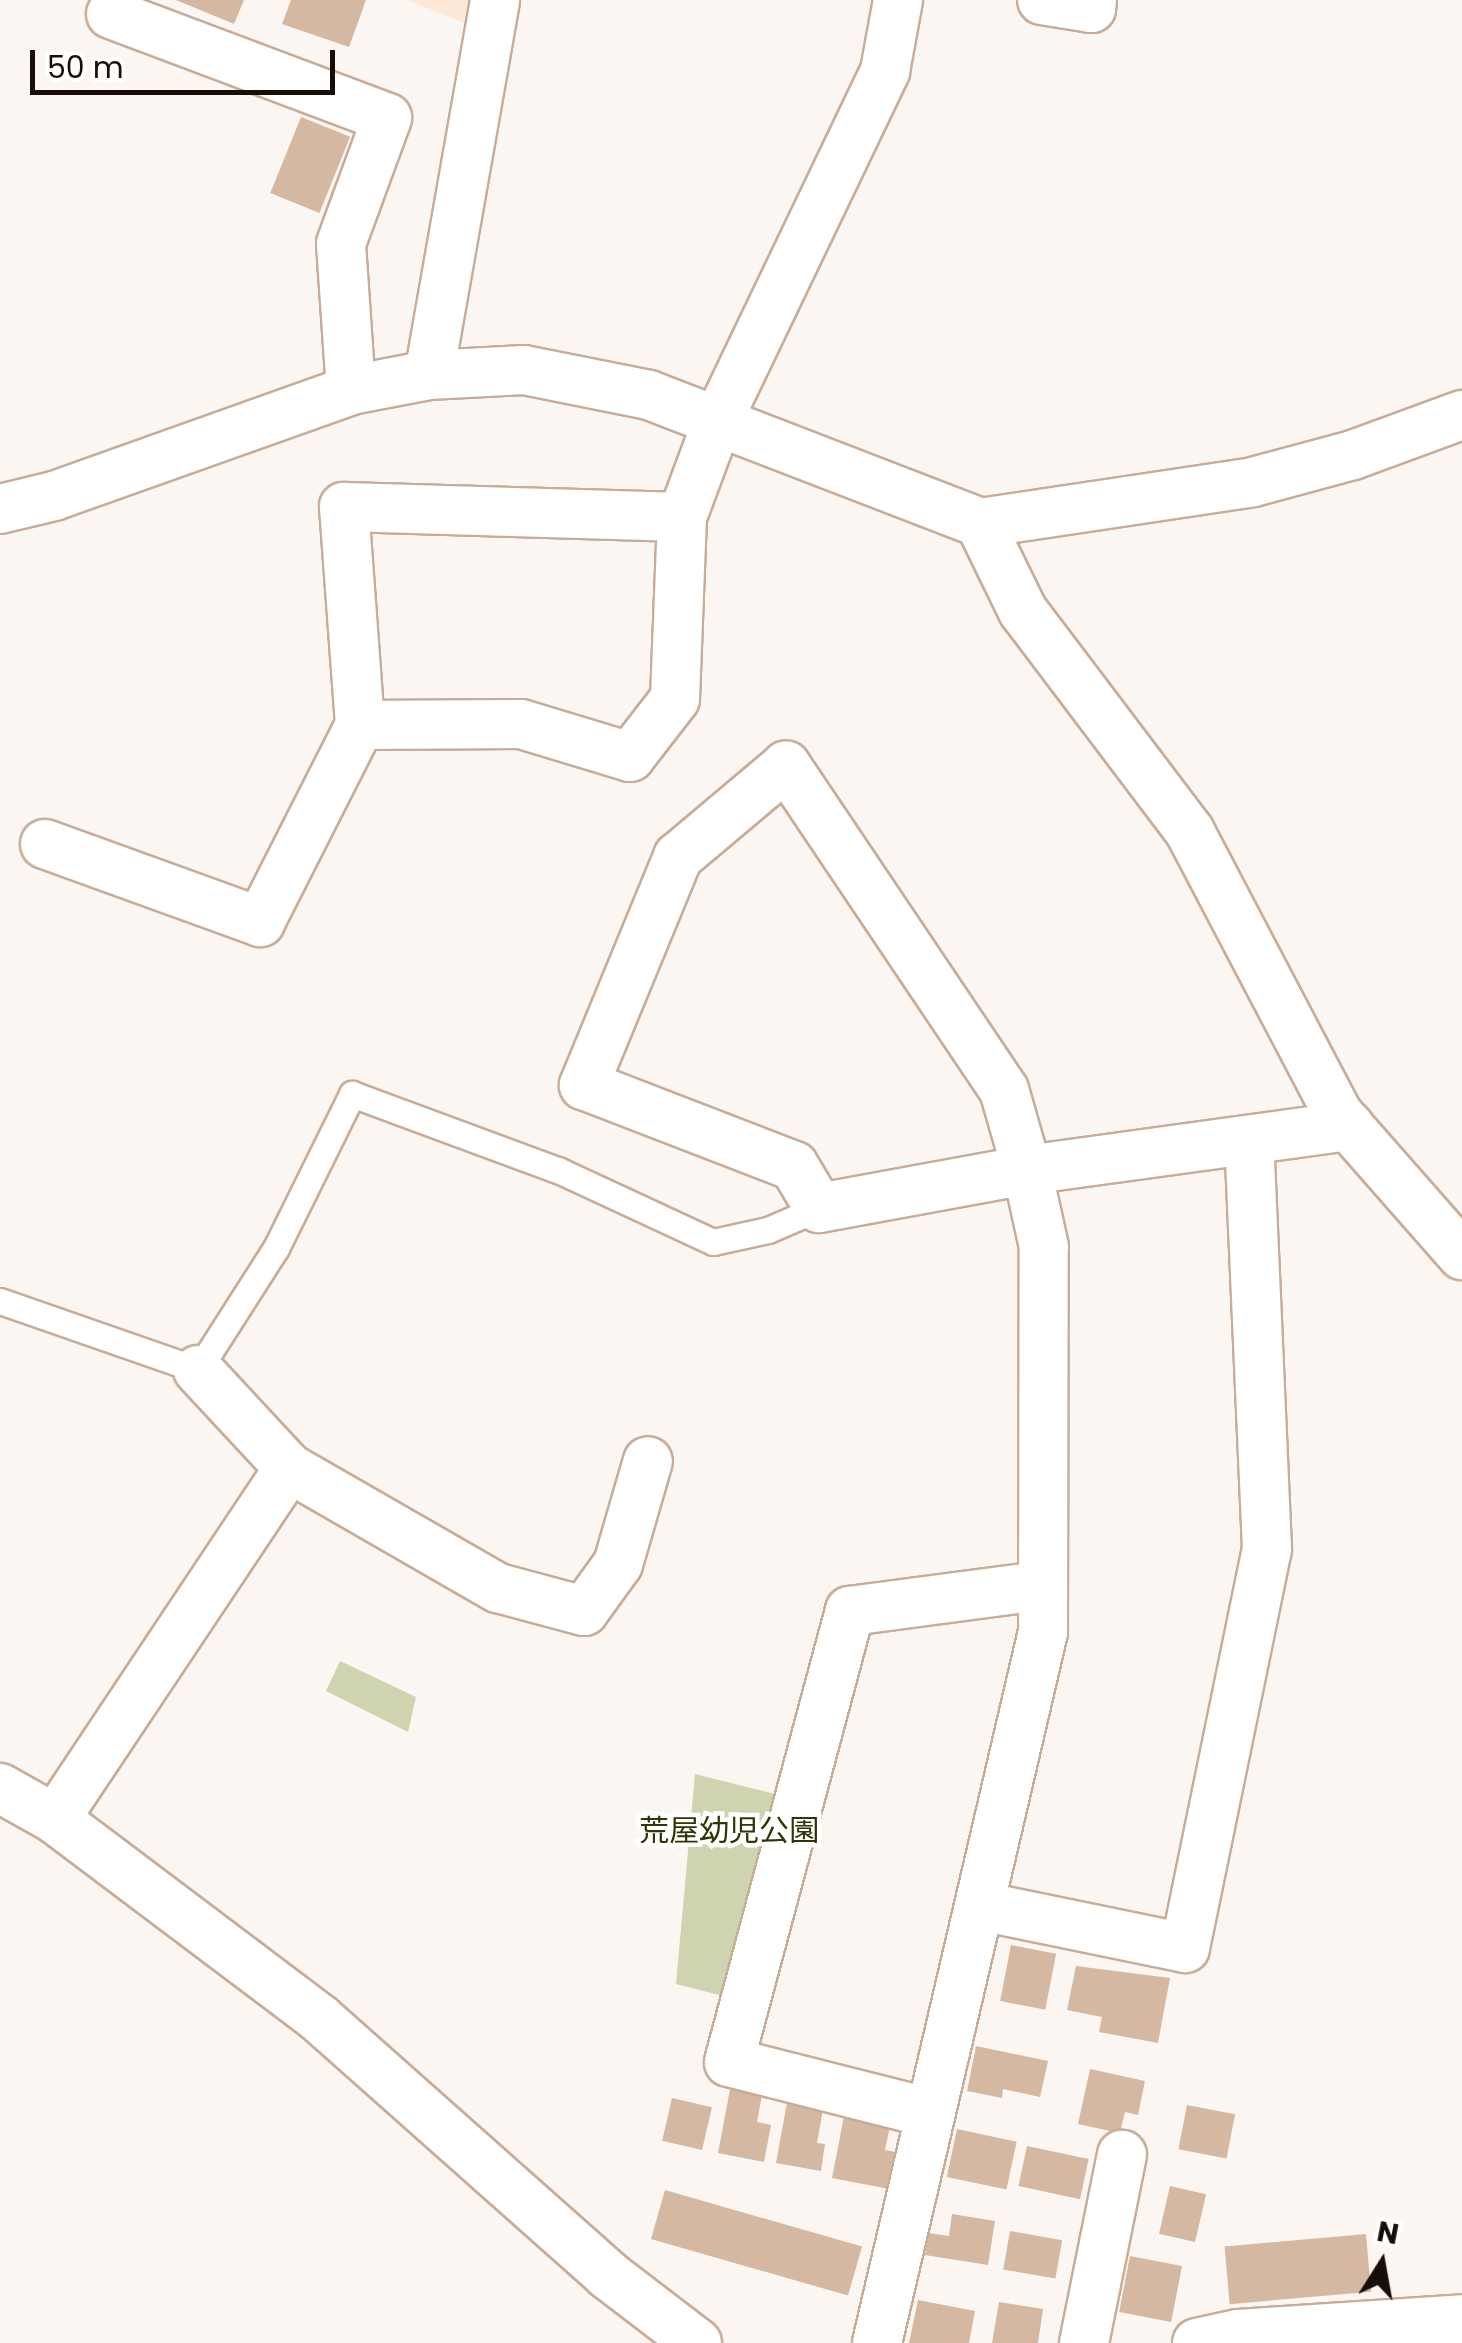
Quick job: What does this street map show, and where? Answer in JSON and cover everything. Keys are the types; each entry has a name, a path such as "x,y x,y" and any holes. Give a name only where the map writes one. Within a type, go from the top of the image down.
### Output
{"street":[{"path":"429,376 496,0"},
{"path":"360,725 522,724 630,757 675,699 682,517 718,420 885,70 898,0"},
{"path":"1042,0 1091,8 1092,0"},
{"path":"101,5 387,118 341,244 350,390"},
{"path":"0,509 54,496 350,390 429,376 524,370 650,396 980,523 1253,482 1352,455 1462,414"},
{"path":"45,844 260,922 360,725 344,507 682,517"},
{"path":"980,523 1023,611 1190,832 1349,1126 1462,1255"},
{"path":"877,2343 1043,1632 1040,1586 1044,1248 1026,1170 1004,1090 786,766 678,857 584,1085 794,1166 818,1208 1026,1170 1349,1126"},
{"path":"981,1906 1185,1948 1266,1549 1250,1140"},
{"path":"198,1370 288,1468 498,1588 584,1611 618,1564 648,1461"},
{"path":"55,1818 288,1468"},
{"path":"930,2113 729,2062 850,1611 1040,1586"},
{"path":"0,1788 55,1818 320,2020 608,2275 697,2343"},
{"path":"1084,2343 1122,2154"},
{"path":"1223,2340 1462,2319"}],"lane":[{"path":"0,1301 198,1370 276,1248 352,1094 558,1170 712,1242 768,1230 818,1208"}],"shaded area":[{"path":"408,0 468,0 464,23"}],"green space":[{"path":"340,1661 416,1697 408,1732 326,1691"},
{"name":"荒屋幼児公園","path":"695,1774 779,1795 727,1997 676,1984"}],"building":[{"path":"176,0 244,0 234,24"},
{"path":"291,0 366,0 349,47 282,24"},
{"path":"301,117 350,137 319,213 270,193"},
{"path":"1011,1945 1056,1954 1045,2010 1000,2001"},
{"path":"1076,1966 1170,1978 1158,2043 1099,2032 1102,2017 1067,2010"},
{"path":"976,2046 1048,2061 1040,2097 1003,2089 1002,2098 967,2091"},
{"path":"1090,2069 1145,2081 1138,2115 1125,2112 1120,2133 1078,2124"},
{"path":"731,2084 763,2090 757,2122 771,2125 764,2162 718,2153"},
{"path":"788,2097 824,2104 817,2143 825,2144 821,2171 776,2163"},
{"path":"672,2098 712,2107 702,2150 662,2141"},
{"path":"1187,2105 1235,2114 1227,2159 1178,2149"},
{"path":"845,2111 891,2121 885,2150 896,2152 889,2189 832,2178"},
{"path":"957,2129 1017,2142 1006,2190 947,2177"},
{"path":"1027,2146 1089,2159 1080,2199 1018,2186"},
{"path":"1170,2186 1206,2194 1195,2242 1159,2234"},
{"path":"665,2190 862,2247 848,2296 651,2239"},
{"path":"952,2214 995,2221 988,2265 925,2255 928,2233 949,2236"},
{"path":"1010,2231 1062,2240 1055,2279 1003,2269"},
{"path":"1366,2234 1371,2292 1230,2304 1225,2246"},
{"path":"1130,2256 1182,2266 1171,2322 1119,2312"},
{"path":"918,2300 975,2311 969,2343 909,2343"},
{"path":"999,2302 1043,2309 1038,2343 992,2343"}]}
